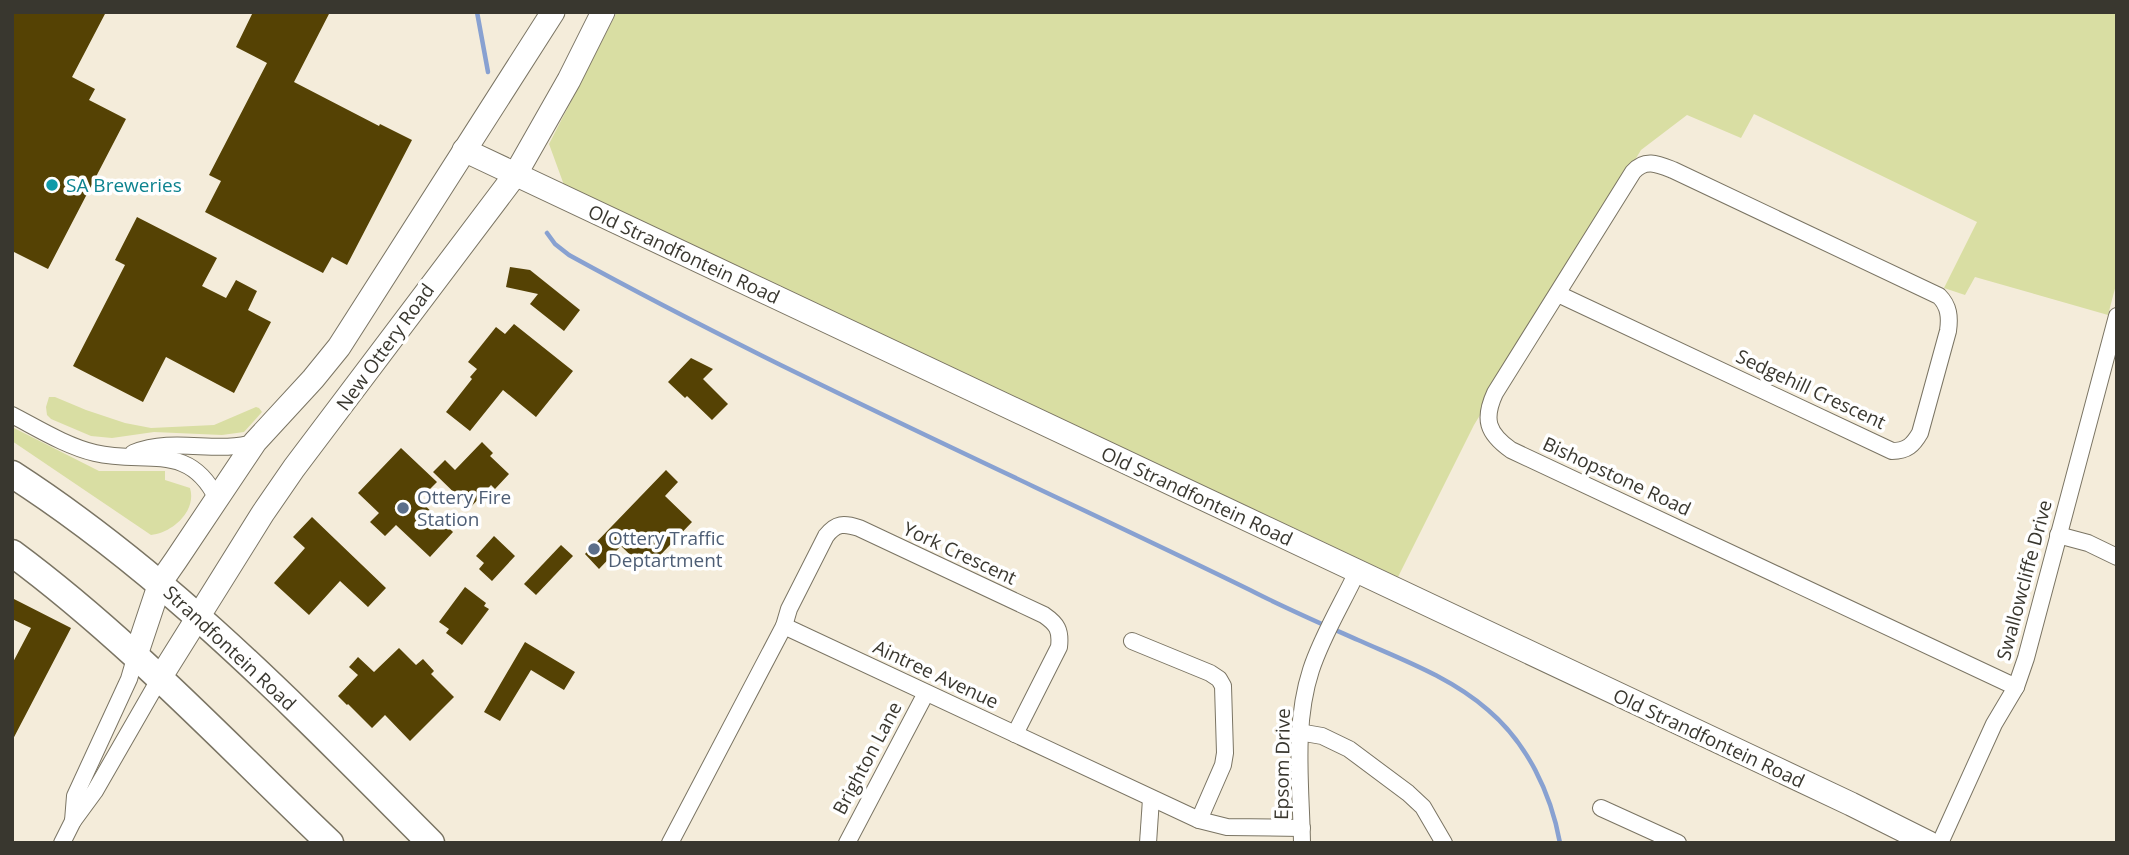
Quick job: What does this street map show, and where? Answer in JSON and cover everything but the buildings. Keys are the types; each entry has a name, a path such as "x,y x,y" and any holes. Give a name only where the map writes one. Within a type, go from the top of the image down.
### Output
{"main road":[{"name":"Strandfontein Road","path":"12,474 160,583 257,670 431,843"},
{"path":"12,553 52,583 136,655 330,843"}],"street":[{"name":"New Ottery Road","path":"136,655 160,583 255,442 313,379 338,347 421,222 553,12"},
{"name":"New Ottery Road","path":"160,678 294,468 514,176 569,80 603,12"},
{"name":"Old Strandfontein Road","path":"464,150 514,176 1852,804 1928,843"},
{"name":"Bishopstone Road","path":"1644,163 1633,172 1490,405 1489,426 1498,440 1511,450 2016,687"},
{"name":"Sedgehill Crescent","path":"1558,294 1892,451 1902,451 1915,442 1920,433 1948,331 1950,317 1944,301 1939,296 1673,170 1644,163"},
{"name":"Swallowcliffe Drive","path":"1940,843 1994,724 2016,687 2026,658 2117,316"},
{"path":"12,415 81,449 98,454 177,461 201,474 217,499"},
{"path":"128,456 156,446 235,447 255,442"},
{"name":"York Crescent","path":"784,626 789,610 832,528 847,524 859,528 1044,615 1056,624 1060,635 1059,647 1015,734"},
{"path":"2058,535 2088,543 2117,557"},
{"name":"Epsom Drive","path":"1302,835 1299,732 1307,684 1319,648 1357,572"},
{"path":"670,843 784,626"},
{"name":"Aintree Avenue","path":"784,626 1199,820 1227,827 1302,835"},
{"path":"1132,641 1210,673 1219,679 1223,686 1223,765 1199,820"},
{"path":"73,821 75,796 129,679 136,655"},
{"path":"62,843 160,678"},
{"name":"Brighton Lane","path":"846,843 926,693"},
{"path":"1299,732 1322,736 1349,749 1408,793 1423,807 1444,843"},
{"path":"1148,843 1151,799"},
{"path":"1601,808 1678,843"}],"green space":[{"path":"617,12 2117,12 2117,281 2108,315 1975,277 1965,295 1944,288 1977,222 1754,114 1741,138 1687,115 1641,150 1474,425 1398,577 564,185 549,144"},
{"path":"49,397 125,423 151,428 214,425 256,407 262,412 244,432 222,435 154,432 112,438 91,436 51,419 47,415 46,407"},
{"path":"12,427 99,471 165,471 165,480 190,488 190,505 174,525 151,535 12,441"}],"waterway":[{"path":"477,12 488,72"},
{"path":"547,233 555,244 569,255 737,343 1277,603 1426,670 1458,688 1502,723 1526,753 1544,788 1560,843"}],"place":[{"name":"SA Breweries","path":"52,185"},
{"name":"Ottery Fire Station","path":"403,508"},
{"name":"Ottery Traffic Deptartment","path":"594,549"}]}
